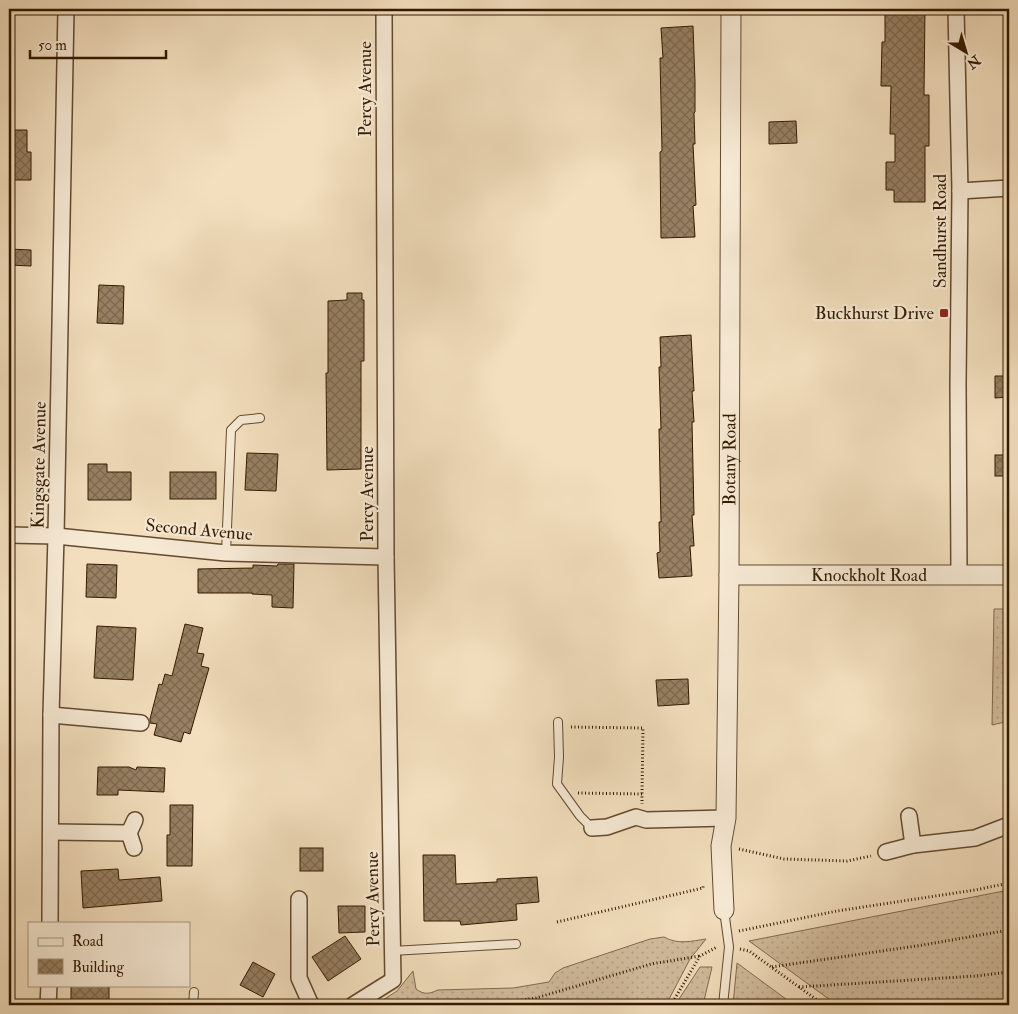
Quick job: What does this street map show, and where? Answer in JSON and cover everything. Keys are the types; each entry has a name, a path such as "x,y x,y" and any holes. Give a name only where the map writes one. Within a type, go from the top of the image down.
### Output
{"street":[{"name":"Kingsgate Avenue","path":"50,922 51,715 66,9"},
{"name":"Percy Avenue","path":"353,1005 393,980 386,557 384,9"},
{"name":"Botany Road","path":"724,910 721,846 726,818 729,575 731,9"},
{"name":"Sandhurst Road","path":"956,9 960,191 959,574"},
{"path":"960,191 1009,188"},
{"name":"Second Avenue","path":"9,535 56,536 226,553 386,557"},
{"name":"Knockholt Road","path":"729,575 1009,575"},
{"path":"51,715 141,723"},
{"path":"909,816 913,845"},
{"path":"592,828 607,827 636,817 646,820 726,818"},
{"path":"886,852 913,845 974,838 1009,825"},
{"path":"51,832 132,827 134,848"},
{"path":"299,899 299,978 311,1005"},
{"path":"48,1005 49,986"}],"lane":[{"path":"226,553 231,430 241,420 260,418"},
{"path":"562,725 557,784 580,816 592,828"},
{"path":"723,1005 729,947 724,910"},
{"path":"392,951 516,944"},
{"path":"193,1005 194,992"}],"path":[{"path":"562,725 643,728 642,804 651,804"},
{"path":"562,793 642,794"},
{"path":"721,846 784,859 847,860 886,852"},
{"path":"557,922 703,888 703,880"},
{"path":"727,934 838,911 1009,883"},
{"path":"772,967 923,945 1009,930"},
{"path":"487,1005 536,998 651,964 700,956 716,947 729,947 750,951 824,1005"},
{"path":"671,1005 700,956"},
{"path":"799,987 976,976 1009,972"}],"shaded area":[{"path":"994,609 1009,609 1009,721 992,725"},
{"path":"1009,890 1009,1005 837,1005 749,941"},
{"path":"664,937 680,942 706,939 690,959 666,1005 375,1005 397,991 413,971 416,989 424,993 438,990 513,988 549,982 555,973 563,968 650,939"},
{"path":"737,963 794,1005 733,1005"},
{"path":"700,967 712,967 703,1005 675,1005"}],"building":[{"path":"897,9 925,9 924,95 929,95 929,146 925,146 925,202 894,202 894,190 886,190 886,162 895,162 895,134 890,134 891,86 881,86 882,42 885,42 885,12 897,12"},
{"path":"693,26 695,144 693,144 696,205 693,206 695,237 661,238 660,58 663,58 661,28"},
{"path":"796,121 797,143 769,144 769,122"},
{"path":"9,130 27,130 27,152 31,152 31,180 9,180"},
{"path":"9,249 31,250 31,266 9,265"},
{"path":"99,285 124,286 123,324 97,323"},
{"path":"347,293 362,293 362,300 364,300 364,361 361,361 361,469 327,470 326,373 328,373 328,301 347,300"},
{"path":"691,335 694,391 692,391 694,422 692,422 694,515 692,515 694,546 690,546 692,576 659,578 657,553 660,552 659,522 661,522 660,337"},
{"path":"995,376 1009,376 1009,397 995,398"},
{"path":"247,453 278,454 276,491 245,490"},
{"path":"995,455 1009,455 1009,476 995,476"},
{"path":"88,464 107,464 107,472 131,472 131,500 88,500"},
{"path":"170,472 216,472 216,499 170,499"},
{"path":"87,564 117,565 116,598 86,597"},
{"path":"278,564 294,564 293,608 272,607 272,595 198,593 198,569 253,568 253,565 277,566"},
{"path":"185,624 203,628 197,653 204,654 201,666 209,668 190,734 184,732 181,742 154,735 157,724 150,723 150,719 159,684 162,685 165,674 172,676"},
{"path":"97,626 136,628 133,680 94,678"},
{"path":"688,679 689,704 658,706 656,680"},
{"path":"98,767 129,767 136,770 137,767 165,768 164,792 118,790 118,795 97,795"},
{"path":"170,805 193,805 192,866 167,866 167,835 170,835"},
{"path":"300,848 323,848 323,871 300,871"},
{"path":"423,855 455,855 456,884 497,882 497,879 537,877 539,902 516,904 517,920 461,925 460,921 424,921"},
{"path":"118,869 119,880 160,877 162,901 83,908 81,871"},
{"path":"338,906 365,906 365,932 339,933"},
{"path":"345,936 361,959 328,981 312,957"},
{"path":"253,962 275,974 263,997 240,985"},
{"path":"71,986 109,986 109,1005 71,1005"}],"place":[{"name":"Buckhurst Drive","path":"944,313"}]}
